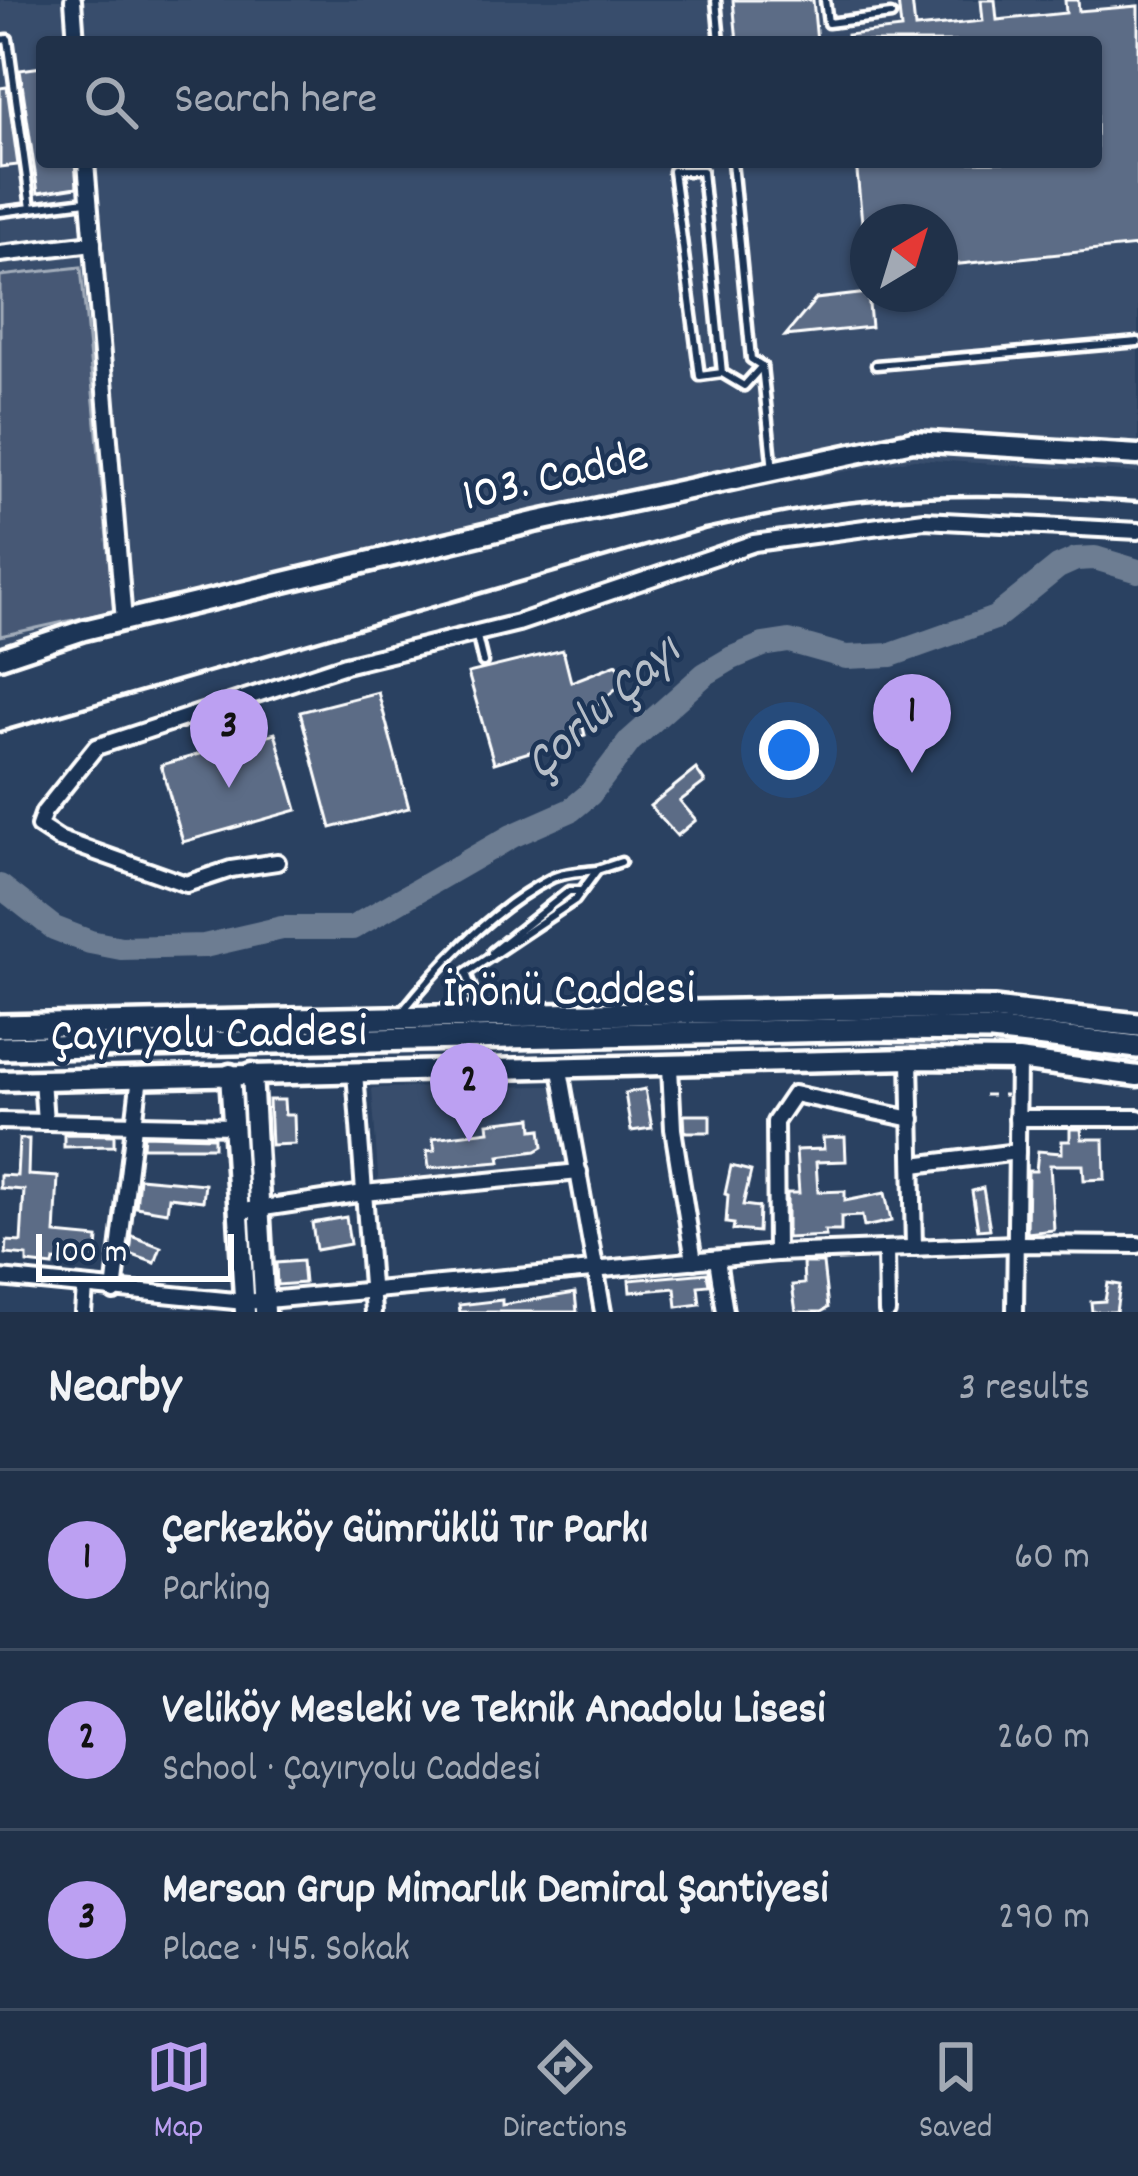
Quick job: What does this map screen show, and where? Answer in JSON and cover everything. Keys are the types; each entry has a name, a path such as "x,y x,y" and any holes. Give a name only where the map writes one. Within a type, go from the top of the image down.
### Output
{"main road":[{"path":"0,1026 993,1009 1138,1025"},
{"name":"İnönü Caddesi","path":"0,1048 883,1029 992,1030 1138,1047"}],"street":[{"path":"73,0 76,36"},
{"path":"86,168 124,621"},
{"path":"0,254 93,243"},
{"name":"103. Cadde","path":"0,658 84,630 534,522 914,441 1138,455"},
{"path":"277,862 232,868 186,884 59,839 39,826 44,812 96,747 345,665 518,623 754,543 924,520 1138,531"},
{"path":"910,1059 914,1248"},
{"name":"Çayıryolu Caddesi","path":"0,1081 910,1059 1018,1060 1138,1076"},
{"path":"1015,1312 1018,1060"},
{"path":"670,1066 673,1129 694,1261"},
{"path":"560,1070 603,1312"},
{"path":"355,1072 373,1312"},
{"path":"252,1073 260,1207 255,1306"},
{"path":"230,1074 239,1215 255,1306"},
{"path":"115,1292 140,1076"},
{"path":"42,1079 45,1122"},
{"path":"776,1253 775,1122 794,1094 912,1119"},
{"path":"1017,1118 1138,1118"},
{"path":"0,1121 233,1126"},
{"path":"914,1166 1017,1152"},
{"path":"239,1215 260,1207 364,1193 579,1172"},
{"path":"0,1278 255,1306 372,1290 776,1253 1016,1244 1138,1245"},
{"path":"886,1249 887,1312"},
{"path":"716,1258 725,1312"},
{"path":"82,1312 85,1289"}],"lane":[{"path":"716,0 719,36"},
{"path":"825,0 827,23 891,15"},
{"path":"0,40 8,39 31,208"},
{"path":"733,168 751,358 762,366 773,471"},
{"path":"722,373 702,171 674,171 700,376 722,373 744,386 762,366"},
{"path":"0,212 89,201"},
{"path":"877,364 1138,342"},
{"path":"476,633 483,662"},
{"path":"397,1018 440,965 493,919 553,877 621,862"},
{"path":"482,1016 466,973 560,911 597,870"}],"path":[{"path":"984,1095 1018,1095"}],"shaded area":[{"path":"0,0 1138,0 1138,473 914,459 716,495 0,647"},
{"path":"81,267 114,611 0,636 0,276"},
{"path":"551,1086 560,1116 565,1168 379,1189 372,1088"}],"building":[{"path":"733,0 813,0 816,36 736,36"},
{"path":"898,0 912,0 915,28 983,21 981,0 995,0 997,20 1066,13 1065,0 1078,0 1079,11 1138,6 1138,246 958,264 958,204 860,204 857,168 1102,168 1102,36 847,35 901,29"},
{"path":"36,68 36,168 75,168 77,187 38,193 20,70"},
{"path":"7,87 18,165 0,167 0,88"},
{"path":"850,295 850,312 870,312 871,327 785,336 816,299"},
{"path":"563,650 571,682 617,664 623,682 581,720 585,735 494,763 468,673"},
{"path":"378,692 409,808 331,828 300,712"},
{"path":"275,733 297,810 183,842 161,765"},
{"path":"696,769 705,782 680,801 696,820 677,836 650,806"},
{"path":"645,1089 652,1128 631,1131 625,1093"},
{"path":"269,1100 284,1100 285,1115 294,1115 295,1144 271,1145"},
{"path":"684,1115 710,1115 710,1132 685,1132"},
{"path":"532,1118 533,1130 541,1129 543,1147 536,1151 499,1156 500,1162 429,1168 427,1151 435,1150 433,1138 489,1131 488,1123"},
{"path":"1070,1129 1081,1129 1082,1139 1104,1139 1105,1179 1084,1180 1083,1165 1050,1165 1054,1230 1027,1233 1028,1171 1036,1171 1038,1151 1062,1153 1062,1141 1070,1141"},
{"path":"64,1134 114,1135 114,1146 64,1147"},
{"path":"144,1135 214,1137 214,1147 143,1147"},
{"path":"845,1137 846,1161 816,1162 818,1192 845,1191 845,1201 885,1193 891,1221 864,1227 862,1216 841,1217 841,1231 787,1238 787,1193 799,1193 796,1150 824,1149 823,1138"},
{"path":"19,1139 29,1139 28,1175 58,1177 55,1234 98,1238 96,1264 54,1261 53,1266 6,1254 7,1241 21,1242 24,1190 0,1188 0,1175 17,1176"},
{"path":"731,1166 751,1171 743,1205 759,1207 758,1232 733,1230 734,1224 726,1223"},
{"path":"139,1178 205,1184 203,1201 169,1197 167,1212 136,1207"},
{"path":"983,1188 990,1229 978,1230 972,1191"},
{"path":"346,1217 350,1244 316,1250 312,1223"},
{"path":"132,1236 161,1247 155,1263 130,1254"},
{"path":"302,1261 304,1283 277,1285 276,1263"},
{"path":"803,1263 823,1263 828,1308 821,1312 796,1312 792,1285 804,1284"},
{"path":"707,1273 709,1285 698,1286 700,1304 677,1307 675,1288 630,1292 629,1280"},
{"path":"1108,1283 1120,1285 1116,1312 1092,1312 1091,1302 1105,1301"},
{"path":"575,1293 577,1312 460,1312 459,1305 502,1300 502,1305"}],"waterway":[{"name":"Çorlu Çayı","path":"0,886 54,928 121,948 204,946 282,928 352,928 512,836 571,810 590,794 630,741 705,674 732,658 789,641 846,657 891,655 995,618 1058,567 1076,559 1095,558 1138,571"}],"railway":[{"path":"0,732 750,519 918,497 1138,502"}],"place":[{"name":"Çerkezköy Gümrüklü Tır Parkı","path":"912,773"},
{"name":"Mersan Grup Mimarlık Demiral Şantiyesi","path":"229,788"},
{"name":"Veliköy Mesleki ve Teknik Anadolu Lisesi","path":"469,1142"}]}
